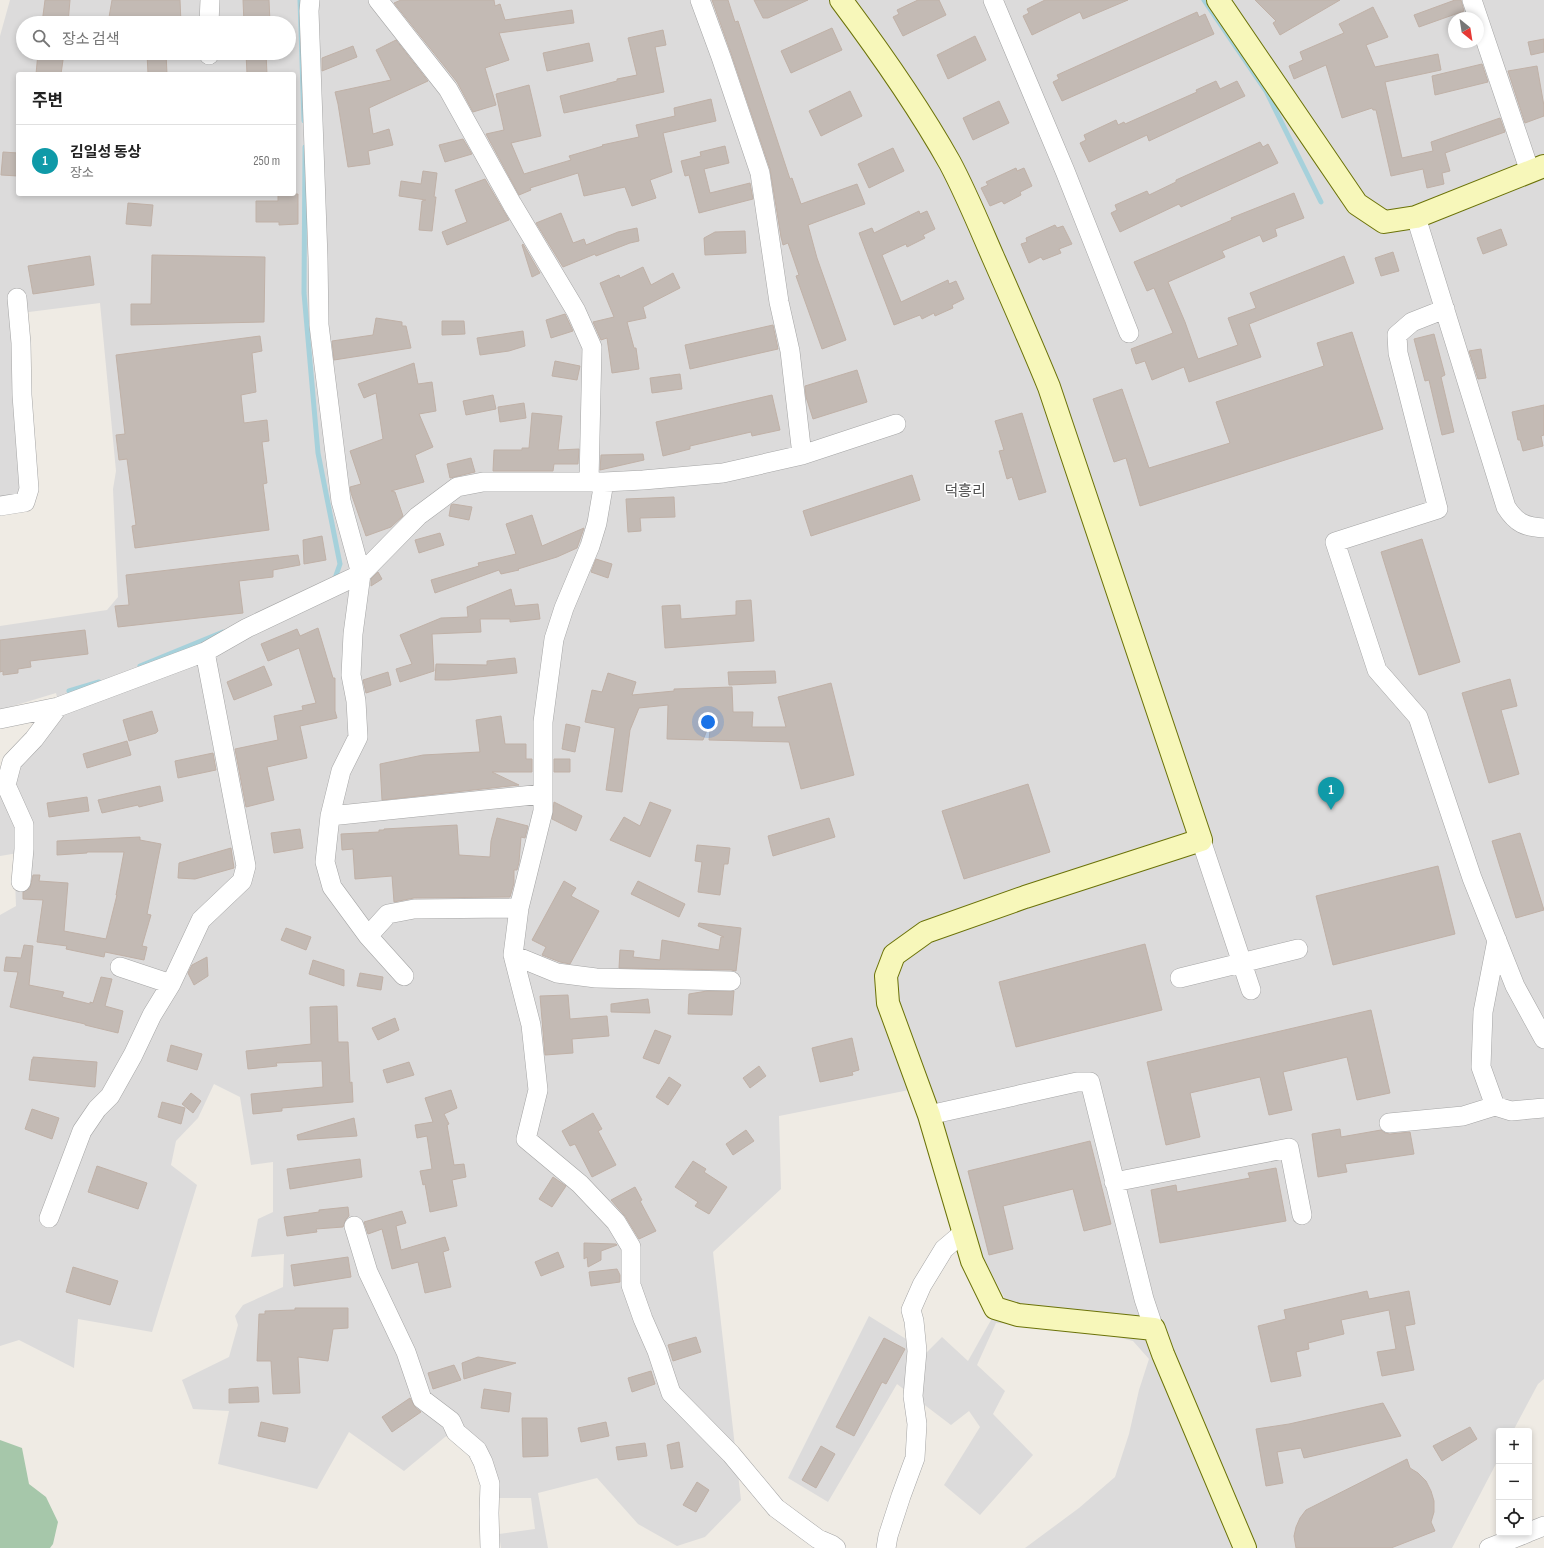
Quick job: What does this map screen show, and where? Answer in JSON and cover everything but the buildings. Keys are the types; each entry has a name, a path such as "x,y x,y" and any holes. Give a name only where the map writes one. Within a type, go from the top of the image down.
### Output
{"street":[{"path":"209,16 210,0"},
{"path":"310,0 309,11 319,325 341,501 361,574 352,634 351,675 356,702 358,736 341,771 330,816 324,862 332,887 368,936 404,976"},
{"path":"378,0 448,89 579,318 592,347 597,523 590,546 564,608 554,639 544,722 543,812 519,908 513,955 531,1025 538,1090 526,1138 580,1184 616,1222 631,1247 632,1285 643,1319 657,1351 671,1393 731,1454 776,1508 818,1539 836,1548"},
{"path":"700,0 760,173 779,302 790,350 802,455"},
{"path":"841,0 880,52 950,164 980,227 1049,387 1251,990"},
{"path":"993,0 1062,164 1129,333"},
{"path":"1218,0 1358,204 1384,222 1416,217 1537,169 1472,0"},
{"path":"1416,217 1506,507 1513,518 1530,527 1544,528"},
{"path":"0,506 25,502 29,489 17,298"},
{"path":"1445,309 1412,322 1397,335 1399,360 1438,509 1335,542 1378,670 1418,717 1472,878 1515,986 1544,1039"},
{"path":"0,719 58,706 205,652 247,628 361,574 418,516 457,487 483,482 642,480 723,473 802,455 896,424"},
{"path":"49,1218 82,1130 97,1109 110,1096 152,1015 171,984 200,920 242,881 246,866 205,652"},
{"path":"21,882 24,849 24,825 6,785 12,762 34,739 58,706"},
{"path":"330,816 543,794"},
{"path":"1154,1329 1018,1315 995,1308 972,1262 929,1115 888,1003 886,976 894,955 926,932 1033,894 1201,840"},
{"path":"368,936 388,914 401,911 414,909 519,908"},
{"path":"1494,1106 1481,1067 1483,1012 1497,940"},
{"path":"1180,978 1298,948"},
{"path":"513,955 557,973 596,978 731,981"},
{"path":"120,967 171,984"},
{"path":"929,1115 1077,1082 1090,1082 1144,1298 1154,1329 1163,1354 1245,1548"},
{"path":"1389,1123 1463,1116 1494,1106 1511,1111 1544,1108"},
{"path":"1114,1182 1289,1148 1302,1215"},
{"path":"354,1226 368,1272 406,1352 422,1399 451,1421 456,1432 477,1450 483,1462 490,1484 490,1548"},
{"path":"886,1548 898,1502 915,1458 917,1424 913,1396 917,1350 912,1310 922,1285 944,1249 964,1232"},
{"path":"1532,1531 1544,1526"},
{"path":"1489,1548 1520,1536"}],"shaded area":[{"path":"10,0 1544,0 1544,1379 1538,1384 1515,1428 1496,1428 1496,1464 1452,1548 1025,1548 1079,1508 1115,1477 1129,1434 1139,1390 1149,1359 1133,1341 1081,1328 996,1323 977,1365 1005,1391 993,1414 1033,1455 980,1515 944,1485 980,1427 969,1411 951,1425 897,1384 828,1502 788,1478 869,1316 927,1352 942,1337 968,1361 1004,1297 982,1256 929,1086 779,1116 781,1189 713,1252 741,1500 705,1537 677,1546 638,1524 597,1478 538,1493 548,1548 501,1548 499,1534 535,1529 531,1498 494,1498 492,1472 466,1428 445,1437 404,1471 349,1432 317,1489 218,1464 229,1411 193,1409 182,1380 229,1357 238,1325 235,1316 243,1305 283,1287 284,1254 251,1257 258,1219 273,1212 273,1162 251,1165 240,1097 214,1084 198,1118 176,1141 171,1165 197,1185 152,1332 78,1319 74,1368 19,1340 0,1346 0,915 16,906 15,879 18,853 0,856 0,794 60,709 56,693 0,710 0,626 107,610 118,597 113,489 116,471 100,303 13,314 23,490 18,498 0,500 0,36"}],"green space":[{"path":"0,1440 22,1448 29,1484 46,1497 58,1522 53,1544 50,1548 0,1548"}],"waterway":[{"path":"300,0 304,121"},
{"path":"1204,0 1266,91 1321,202"},
{"path":"305,147 304,293 318,453 340,564 334,581"},
{"path":"140,666 223,632"},
{"path":"69,691 99,682"}],"place":[{"name":"김일성 동상","path":"1331,810"}],"district":[{"name":"덕흥리","path":"965,491"}]}
